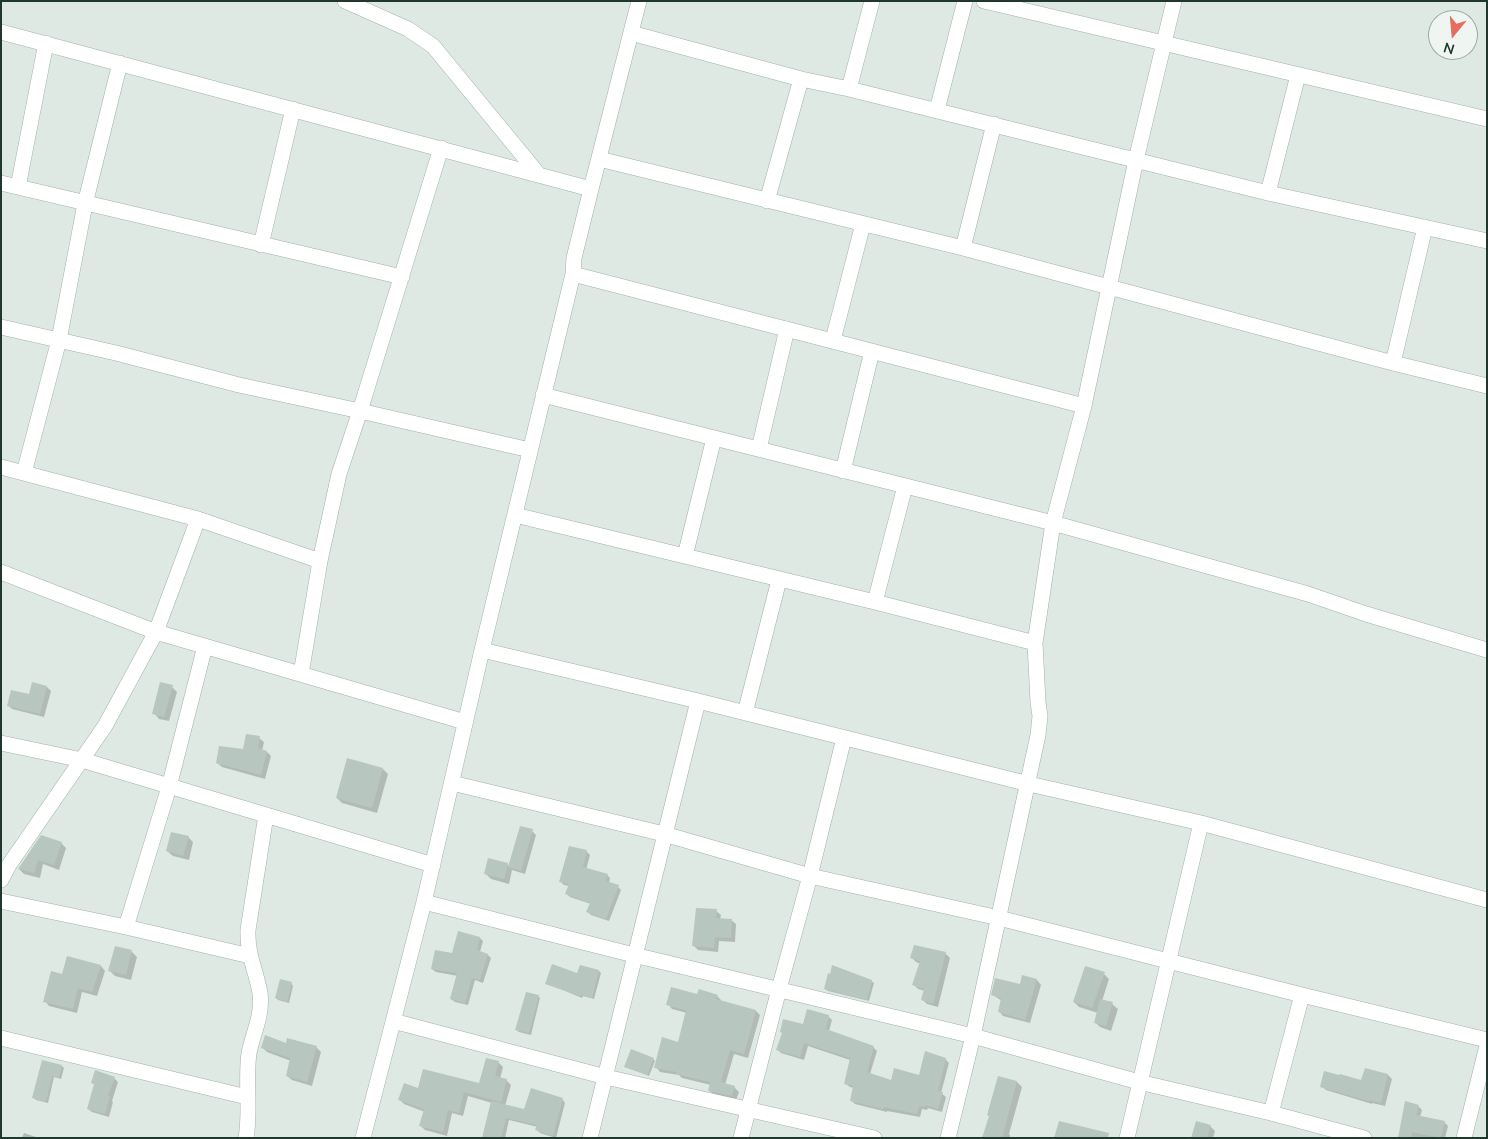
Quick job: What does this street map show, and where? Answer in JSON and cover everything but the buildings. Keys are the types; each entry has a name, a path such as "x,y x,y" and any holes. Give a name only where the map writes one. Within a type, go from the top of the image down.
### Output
{"street":[{"path":"345,1 408,28 433,46 539,175"},
{"path":"363,1138 433,865 482,650 573,274 574,258 639,1"},
{"path":"850,89 872,1"},
{"path":"937,110 965,1"},
{"path":"984,1 1019,5 1164,43 1487,119"},
{"path":"948,1138 973,1036 1029,784 1038,735 1040,716 1035,643 1053,523 1084,406 1111,286 1136,160 1174,1"},
{"path":"1,32 591,188"},
{"path":"631,34 801,79 937,110 1268,193 1487,241"},
{"path":"18,187 46,43"},
{"path":"24,473 59,340 85,204 120,63"},
{"path":"1268,193 1298,75"},
{"path":"767,201 801,79"},
{"path":"261,245 293,109"},
{"path":"963,248 994,124"},
{"path":"301,674 320,561 339,474 402,278 441,148"},
{"path":"599,160 963,248 1111,286 1393,363 1487,386"},
{"path":"1,183 402,278"},
{"path":"833,340 863,224"},
{"path":"1393,363 1425,227"},
{"path":"573,274 1084,406"},
{"path":"1,327 239,385 360,410 530,450"},
{"path":"759,449 787,329"},
{"path":"843,471 872,351"},
{"path":"543,395 1053,523 1308,594 1366,614 1487,650"},
{"path":"685,556 714,438"},
{"path":"1,467 198,519 320,561"},
{"path":"875,602 905,486"},
{"path":"515,516 875,602 1035,643"},
{"path":"1,880 9,865 105,726 156,632 198,519"},
{"path":"1,572 156,632 465,722"},
{"path":"746,714 779,580"},
{"path":"126,927 169,786 205,646"},
{"path":"482,650 698,701 1029,784 1201,823 1487,900"},
{"path":"590,1138 698,701"},
{"path":"741,1138 844,738"},
{"path":"1,742 82,760 433,865"},
{"path":"452,783 664,834 810,876 998,918 1487,1040"},
{"path":"246,1138 249,1053 259,1018 260,1006 260,994 248,944 248,930 266,815"},
{"path":"1126,1138 1201,823"},
{"path":"1,901 126,927 250,956"},
{"path":"424,902 634,955 779,988 973,1036 1139,1082 1270,1112 1364,1138"},
{"path":"1270,1112 1302,995"},
{"path":"392,1021 606,1077 874,1138"},
{"path":"1,1038 247,1097"},
{"path":"1464,1138 1487,1046"}]}
